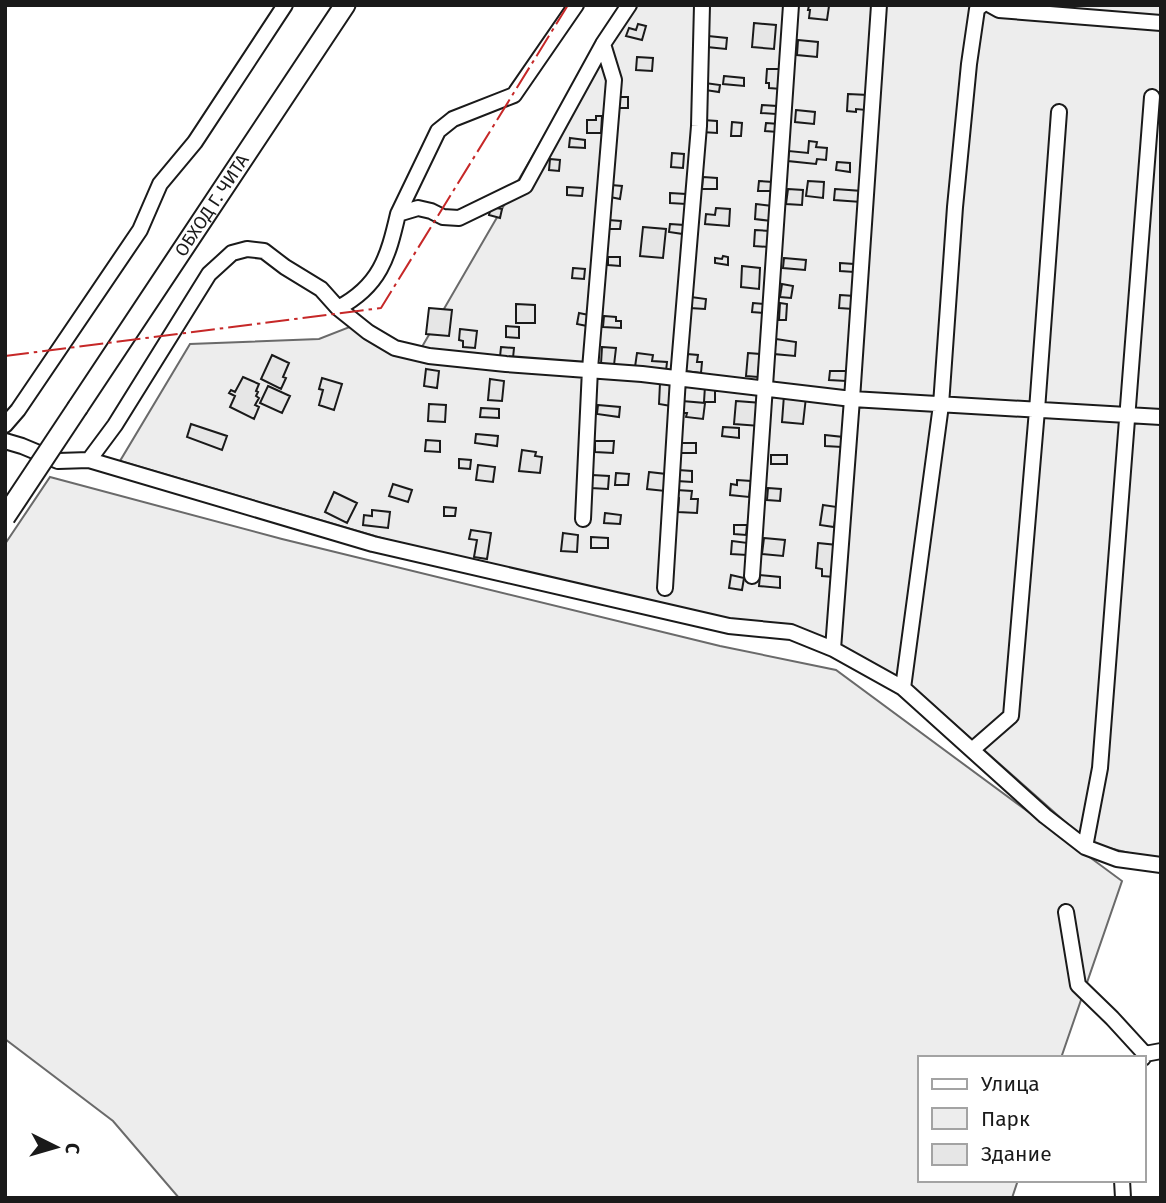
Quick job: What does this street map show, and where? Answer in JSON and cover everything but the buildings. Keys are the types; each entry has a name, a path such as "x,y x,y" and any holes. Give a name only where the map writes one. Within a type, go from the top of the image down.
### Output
{"highway":[{"name":"ОБХОД Г. ЧИТА","path":"5,517 345,5"}],"street":[{"path":"5,425 140,230 160,184 195,142 285,5"},
{"path":"338,308 362,293 378,273 390,250 398,214 438,131 453,119 513,95 576,5"},
{"path":"398,214 418,208 443,217 459,218 525,186 603,44 629,5"},
{"path":"666,588 678,378 699,126 702,5"},
{"path":"752,576 791,5"},
{"path":"833,649 879,5"},
{"path":"903,688 941,405 955,207 969,64 977,9 982,5"},
{"path":"990,5 999,10 1161,23"},
{"path":"583,519 590,369 614,80 603,44"},
{"path":"1086,847 1100,768 1152,97"},
{"path":"972,750 1011,716 1059,112"},
{"path":"89,460 115,425 209,274 232,253 247,249 264,251 321,289 338,308 368,332 395,348 429,356 590,369 852,399 1161,417"},
{"path":"5,441 58,461 89,460 373,544 729,626 791,632 833,649 903,688 1045,816 1086,847 1117,859 1161,865"},
{"path":"1066,912 1078,985 1112,1018 1144,1056 1161,1051"}],"green space":[{"path":"620,5 1161,5 1161,859 1089,843 906,681 857,656 732,622 388,540 120,461 190,344 319,339 352,326 419,352"},
{"path":"50,477 282,539 720,646 836,670 1122,881 1062,1056 918,1056 918,1182 1017,1182 1012,1198 179,1198 113,1121 5,1039 5,544"}],"power":[{"path":"5,356 381,308 568,5"}]}
